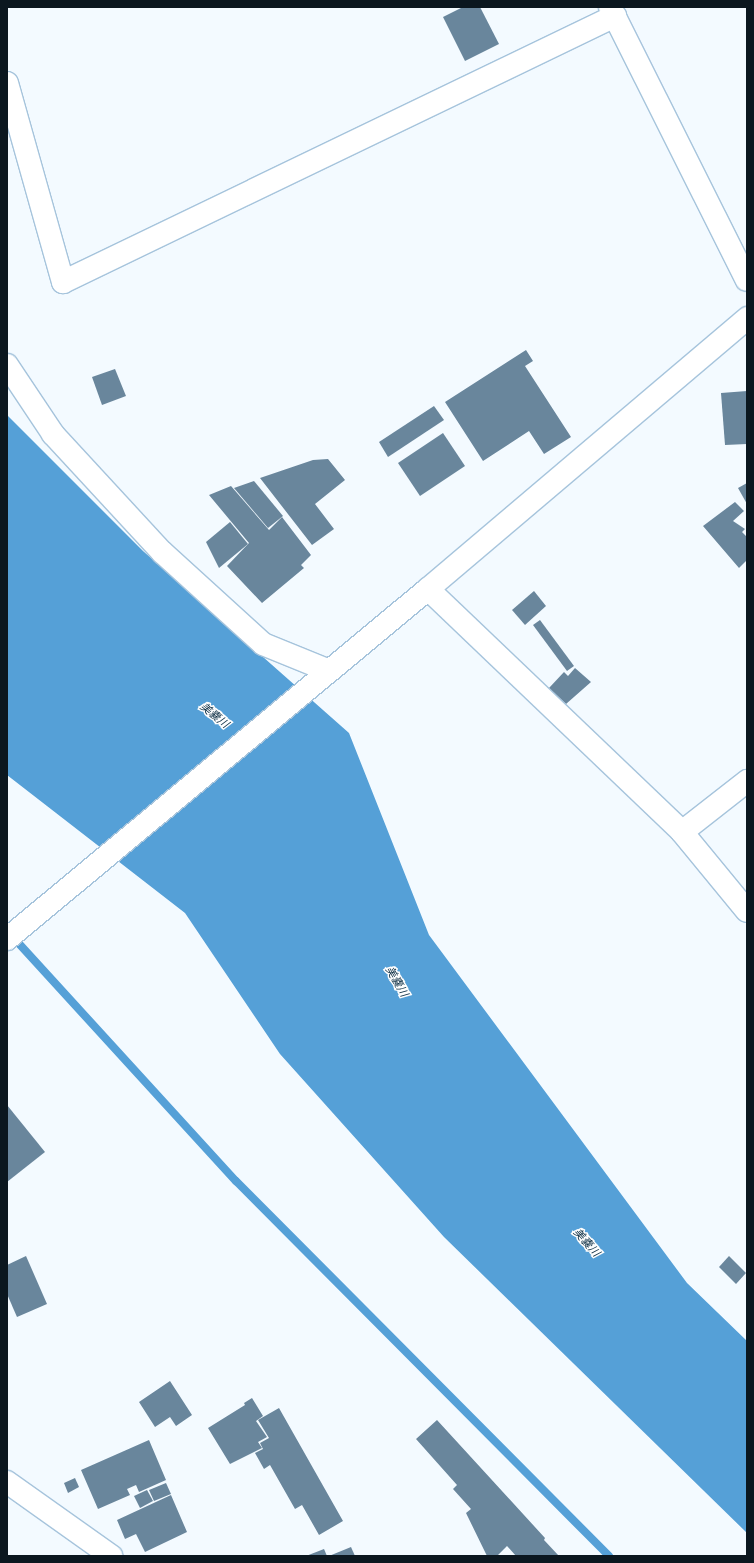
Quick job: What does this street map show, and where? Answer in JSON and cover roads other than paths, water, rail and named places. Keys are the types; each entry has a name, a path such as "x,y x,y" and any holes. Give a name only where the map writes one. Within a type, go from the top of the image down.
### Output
{"street":[{"path":"7,83 63,282 613,11 747,280"},
{"path":"7,939 327,670 428,589 747,318"},
{"path":"7,365 53,434 162,552 262,644 327,670"},
{"path":"428,589 682,832 747,911"},
{"path":"682,832 747,781"},
{"path":"7,1482 111,1556"}],"water":[{"name":"美嚢川","path":"7,415 143,551 349,733 429,935 687,1283 747,1341 747,1533 444,1237 280,1054 185,913 7,775"}],"waterway":[{"path":"12,936 236,1181 609,1556"}]}
